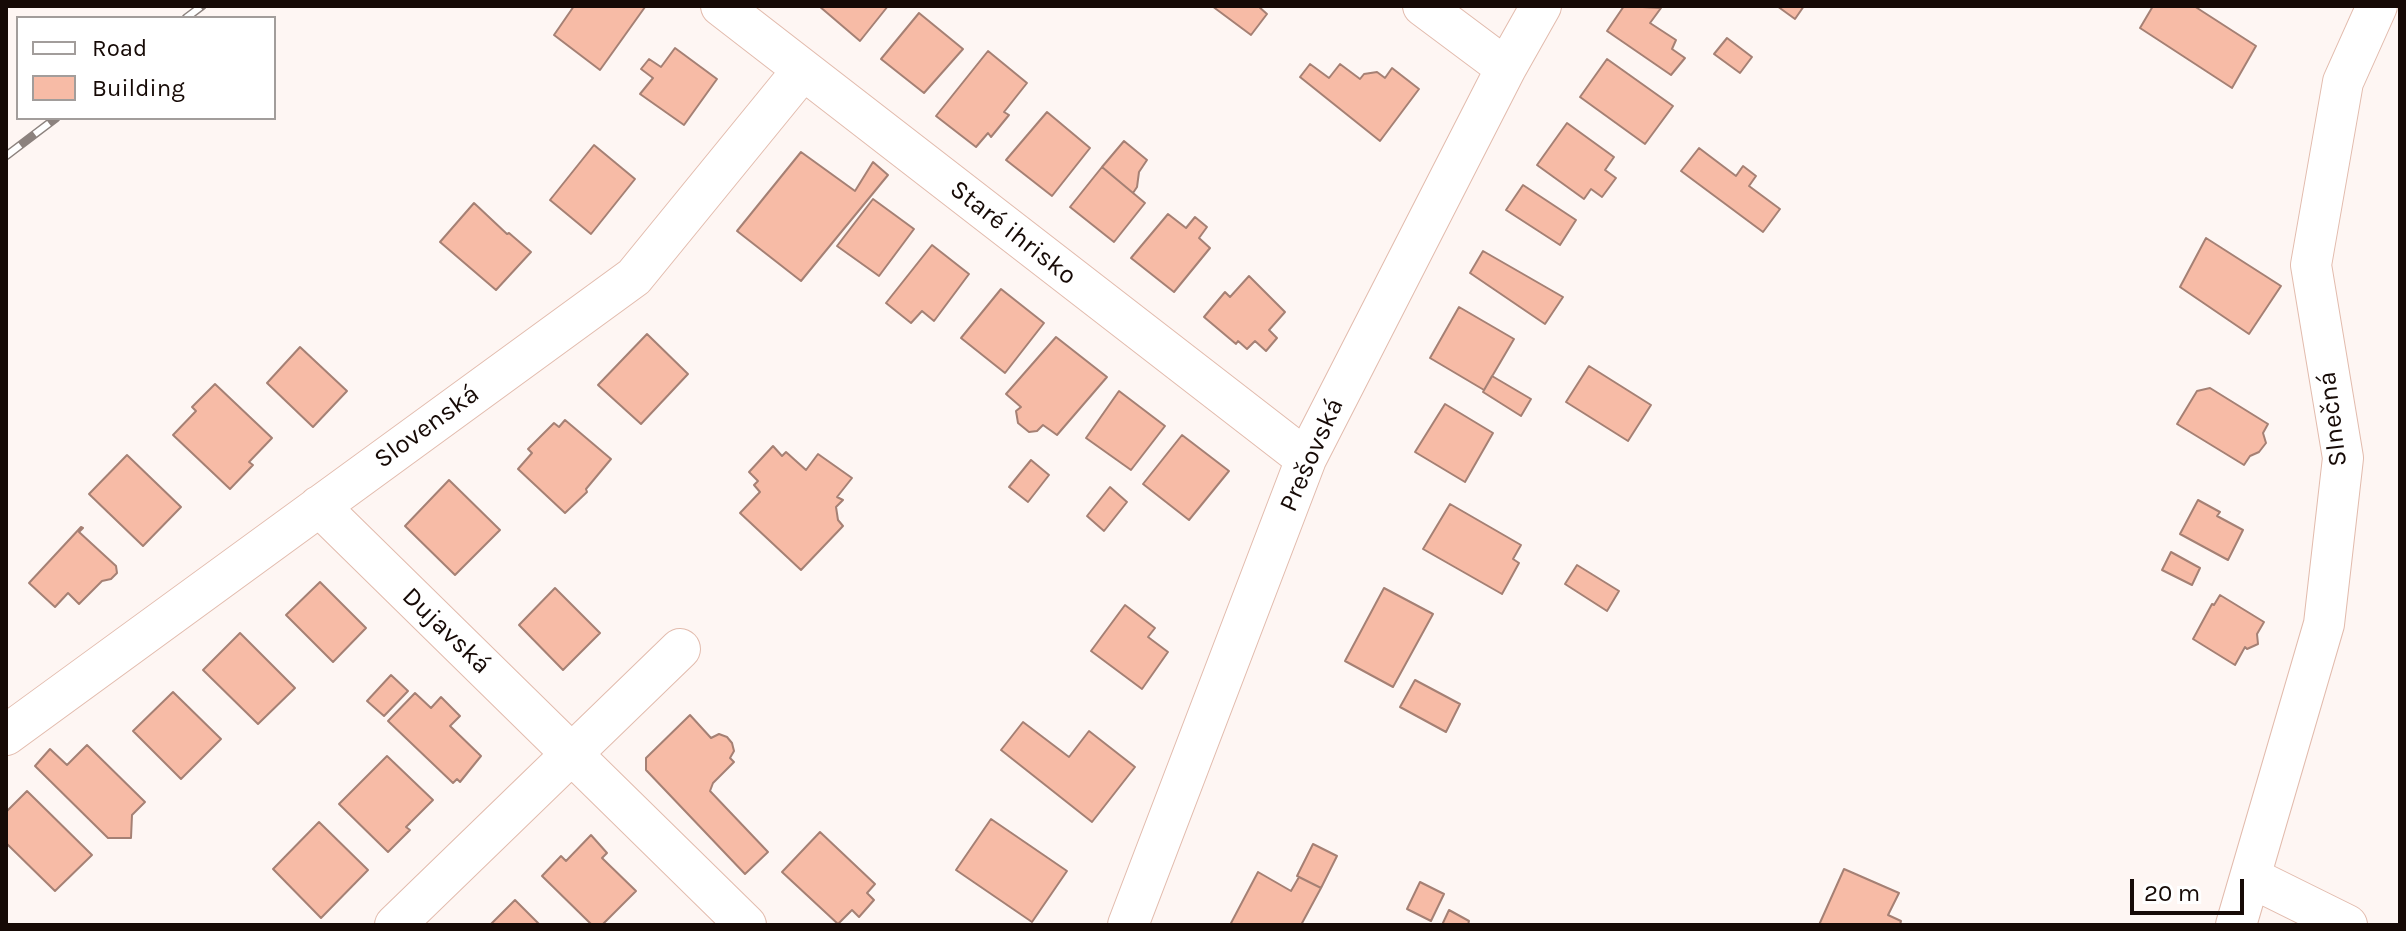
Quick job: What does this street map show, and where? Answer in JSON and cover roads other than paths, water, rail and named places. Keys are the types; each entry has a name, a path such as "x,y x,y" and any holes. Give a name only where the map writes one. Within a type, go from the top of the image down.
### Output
{"street":[{"name":"Staré ihrisko","path":"721,6 1306,459"},
{"path":"1423,6 1506,68"},
{"name":"Prešovská","path":"1128,925 1306,459 1506,68 1541,6"},
{"name":"Slnečná","path":"2236,925 2324,624 2343,458 2311,265 2343,82 2377,6"},
{"name":"Slovenská","path":"6,735 634,277 802,71"},
{"name":"Dujavská","path":"319,506 746,925"},
{"path":"395,925 680,649"},
{"path":"2250,877 2347,925"}],"railway":[{"path":"189,16 202,6"},
{"path":"6,156 53,120"}]}
